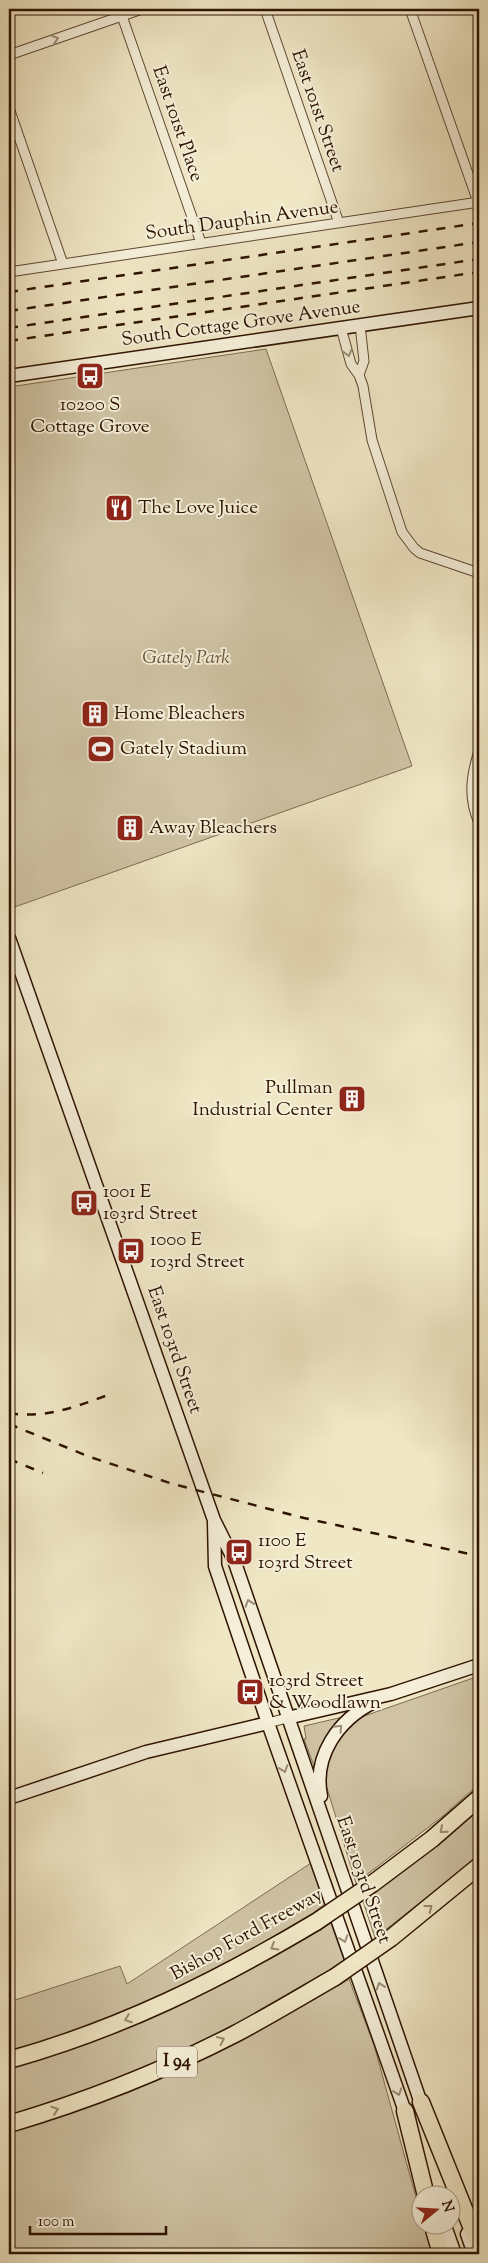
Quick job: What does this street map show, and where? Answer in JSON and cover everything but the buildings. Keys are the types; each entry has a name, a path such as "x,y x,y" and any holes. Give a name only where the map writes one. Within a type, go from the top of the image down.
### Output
{"highway":[{"name":"Bishop Ford Freeway","path":"9,2060 75,2039 148,2011 236,1969 316,1922 372,1884 432,1839 479,1798"},
{"name":"I 94","path":"9,2124 119,2087 236,2034 335,1977 391,1938 479,1866"},
{"path":"421,2102 479,2246"},
{"path":"404,2111 423,2186"},
{"path":"436,2236 441,2254"}],"main road":[{"name":"South Cottage Grove Avenue","path":"9,376 479,308"},
{"name":"East 103rd Street","path":"9,938 214,1520 234,1560 287,1718 474,2254"},
{"name":"East 103rd Street","path":"214,1520 215,1566 430,2186"},
{"path":"287,1718 386,1696 479,1665"},
{"path":"330,1840 318,1783 320,1765 327,1746 336,1730 349,1718 367,1705 386,1696"},
{"path":"9,1798 146,1752 268,1723"},
{"path":"449,2236 455,2254"}],"street":[{"path":"9,55 142,9"},
{"name":"East 101st Street","path":"265,9 339,223"},
{"path":"410,9 479,202"},
{"name":"East 101st Place","path":"122,16 201,244"},
{"path":"9,108 63,264"},
{"name":"South Dauphin Avenue","path":"9,272 479,202"},
{"path":"359,375 364,361 360,325"},
{"path":"341,328 351,364 359,375 376,456 407,540 420,553 479,573"},
{"path":"479,750 473,770 472,796 479,823"},
{"path":"268,1723 287,1718"}],"green space":[{"name":"Gately Park","path":"266,349 412,766 9,909 9,387"},
{"path":"479,1676 479,1784 443,1816 356,1883 323,1775 334,1740 355,1720"},
{"path":"343,1717 315,1767 304,1739 306,1739 304,1726"},
{"path":"479,1808 479,1856 375,1938 363,1901 410,1866"},
{"path":"311,1863 325,1904 313,1913 319,1931 331,1923 344,1960 332,1968 338,1986 349,1979 374,2045 413,2186 410,2186 410,2236 427,2236 432,2254 9,2254 9,2002 120,1966 127,1984"}],"railway":[{"path":"9,292 479,223"},
{"path":"9,311 479,242"},
{"path":"9,328 479,259"},
{"path":"9,341 479,272"},
{"path":"9,1413 35,1414 60,1411 108,1395"},
{"path":"9,1424 90,1457 173,1484 304,1518 479,1556"},
{"path":"9,1459 43,1473"}],"place":[{"name":"10200 S Cottage Grove","path":"90,376"},
{"name":"The Love Juice","path":"119,508"},
{"name":"Home Bleachers","path":"95,714"},
{"name":"Gately Stadium","path":"101,749"},
{"name":"Away Bleachers","path":"130,828"},
{"name":"Pullman Industrial Center","path":"352,1099"},
{"name":"1001 E 103rd Street","path":"84,1203"},
{"name":"1000 E 103rd Street","path":"131,1251"},
{"name":"1100 E 103rd Street","path":"239,1552"},
{"name":"103rd Street & Woodlawn","path":"250,1692"}]}
